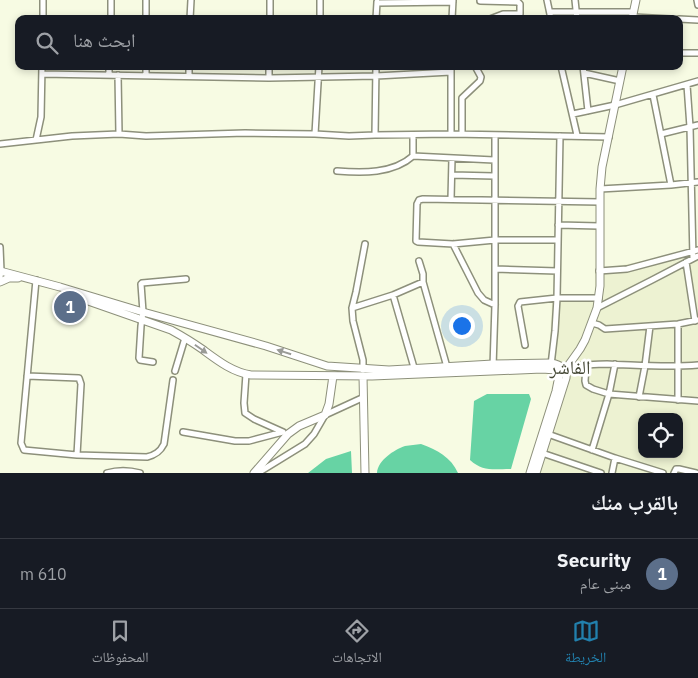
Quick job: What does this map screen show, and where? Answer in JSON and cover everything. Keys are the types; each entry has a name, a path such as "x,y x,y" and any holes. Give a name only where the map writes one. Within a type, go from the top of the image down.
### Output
{"street":[{"path":"43,0 43,15"},
{"path":"111,0 111,15"},
{"path":"146,0 146,15"},
{"path":"190,15 191,0"},
{"path":"270,0 270,15"},
{"path":"320,0 320,15"},
{"path":"547,0 550,15"},
{"path":"575,0 576,15"},
{"path":"633,15 636,0"},
{"path":"697,0 698,5"},
{"path":"376,15 377,1 453,1 452,15"},
{"path":"480,1 503,2 519,3 520,14 503,14 503,2"},
{"path":"550,12 576,11 622,15"},
{"path":"683,19 698,20"},
{"path":"683,53 698,53"},
{"path":"36,140 41,117 42,70"},
{"path":"109,70 109,75"},
{"path":"146,70 146,76"},
{"path":"189,70 189,76"},
{"path":"269,70 269,78"},
{"path":"314,134 319,70"},
{"path":"375,135 376,70"},
{"path":"42,74 269,78 376,76 440,70"},
{"path":"451,70 451,134"},
{"path":"462,134 462,98 480,81 481,79 477,70"},
{"path":"562,70 577,135"},
{"path":"584,70 588,111"},
{"path":"564,370 580,349 592,323 599,298 599,226 602,167 622,70"},
{"path":"584,74 620,81"},
{"path":"118,75 119,134"},
{"path":"573,114 653,95 698,81"},
{"path":"597,308 696,257 687,85"},
{"path":"653,95 671,185"},
{"path":"661,134 698,125"},
{"path":"0,144 72,136 119,134 146,136 245,133 349,136 462,134 609,137"},
{"path":"337,170 350,172 388,169 400,166 412,156 413,135"},
{"path":"493,368 495,135"},
{"path":"551,366 557,298 560,136"},
{"path":"412,156 494,160"},
{"path":"451,199 452,158"},
{"path":"452,175 494,176"},
{"path":"600,189 698,182"},
{"path":"558,240 495,240 453,244 418,242 416,241 417,204 419,200 423,199 600,202"},
{"path":"558,225 599,226"},
{"path":"365,244 352,308 353,321 363,360 362,398 365,473"},
{"path":"453,244 478,293 484,300 495,305"},
{"path":"0,247 0,273 35,281 143,316 266,346 316,362 363,373"},
{"path":"599,270 627,269 696,251"},
{"path":"419,261 447,367"},
{"path":"592,323 605,329 678,324 696,320 686,262"},
{"path":"495,269 558,271"},
{"path":"0,282 9,278 35,281"},
{"path":"152,362 140,360 143,316 142,283 186,279"},
{"path":"35,281 21,443 24,450 153,456 162,449 164,444 173,380"},
{"path":"352,308 393,295 423,282"},
{"path":"393,295 415,371"},
{"path":"525,345 518,306 520,302 557,298 599,298"},
{"path":"143,316 185,338 234,370 246,374 333,376 363,373 551,366 556,370 564,370 604,364 678,367 698,365"},
{"path":"678,324 678,400"},
{"path":"639,397 650,326"},
{"path":"175,370 185,338"},
{"path":"315,375 316,362"},
{"path":"592,450 609,394 615,364"},
{"path":"586,366 586,385 593,389 609,394 698,401"},
{"path":"256,473 305,444 314,434 329,404 335,367"},
{"path":"415,371 447,367 458,369"},
{"path":"535,472 566,378 564,370"},
{"path":"246,374 244,413 285,433"},
{"path":"27,376 79,378 81,384 78,454"},
{"path":"183,432 235,441 249,441 285,433 362,398"},
{"path":"256,473 285,433"},
{"path":"546,434 663,473"},
{"path":"535,472 546,434"},
{"path":"542,453 601,473"},
{"path":"612,473 615,458"},
{"path":"674,473 676,469 696,473"},
{"path":"106,473 127,470 140,473"}],"shaded area":[{"path":"698,251 698,473 537,473 566,391 549,360 552,302 595,295 595,270"},
{"path":"487,394 529,394 531,399 511,469 484,468 470,460 474,401"},
{"path":"421,444 443,455 452,463 458,473 377,473 383,460 396,450 405,446"},
{"path":"351,451 352,473 308,473 326,459"}],"place":[{"name":"Security","path":"70,307"}],"district":[{"name":"الفاشر","path":"570,367"}]}
